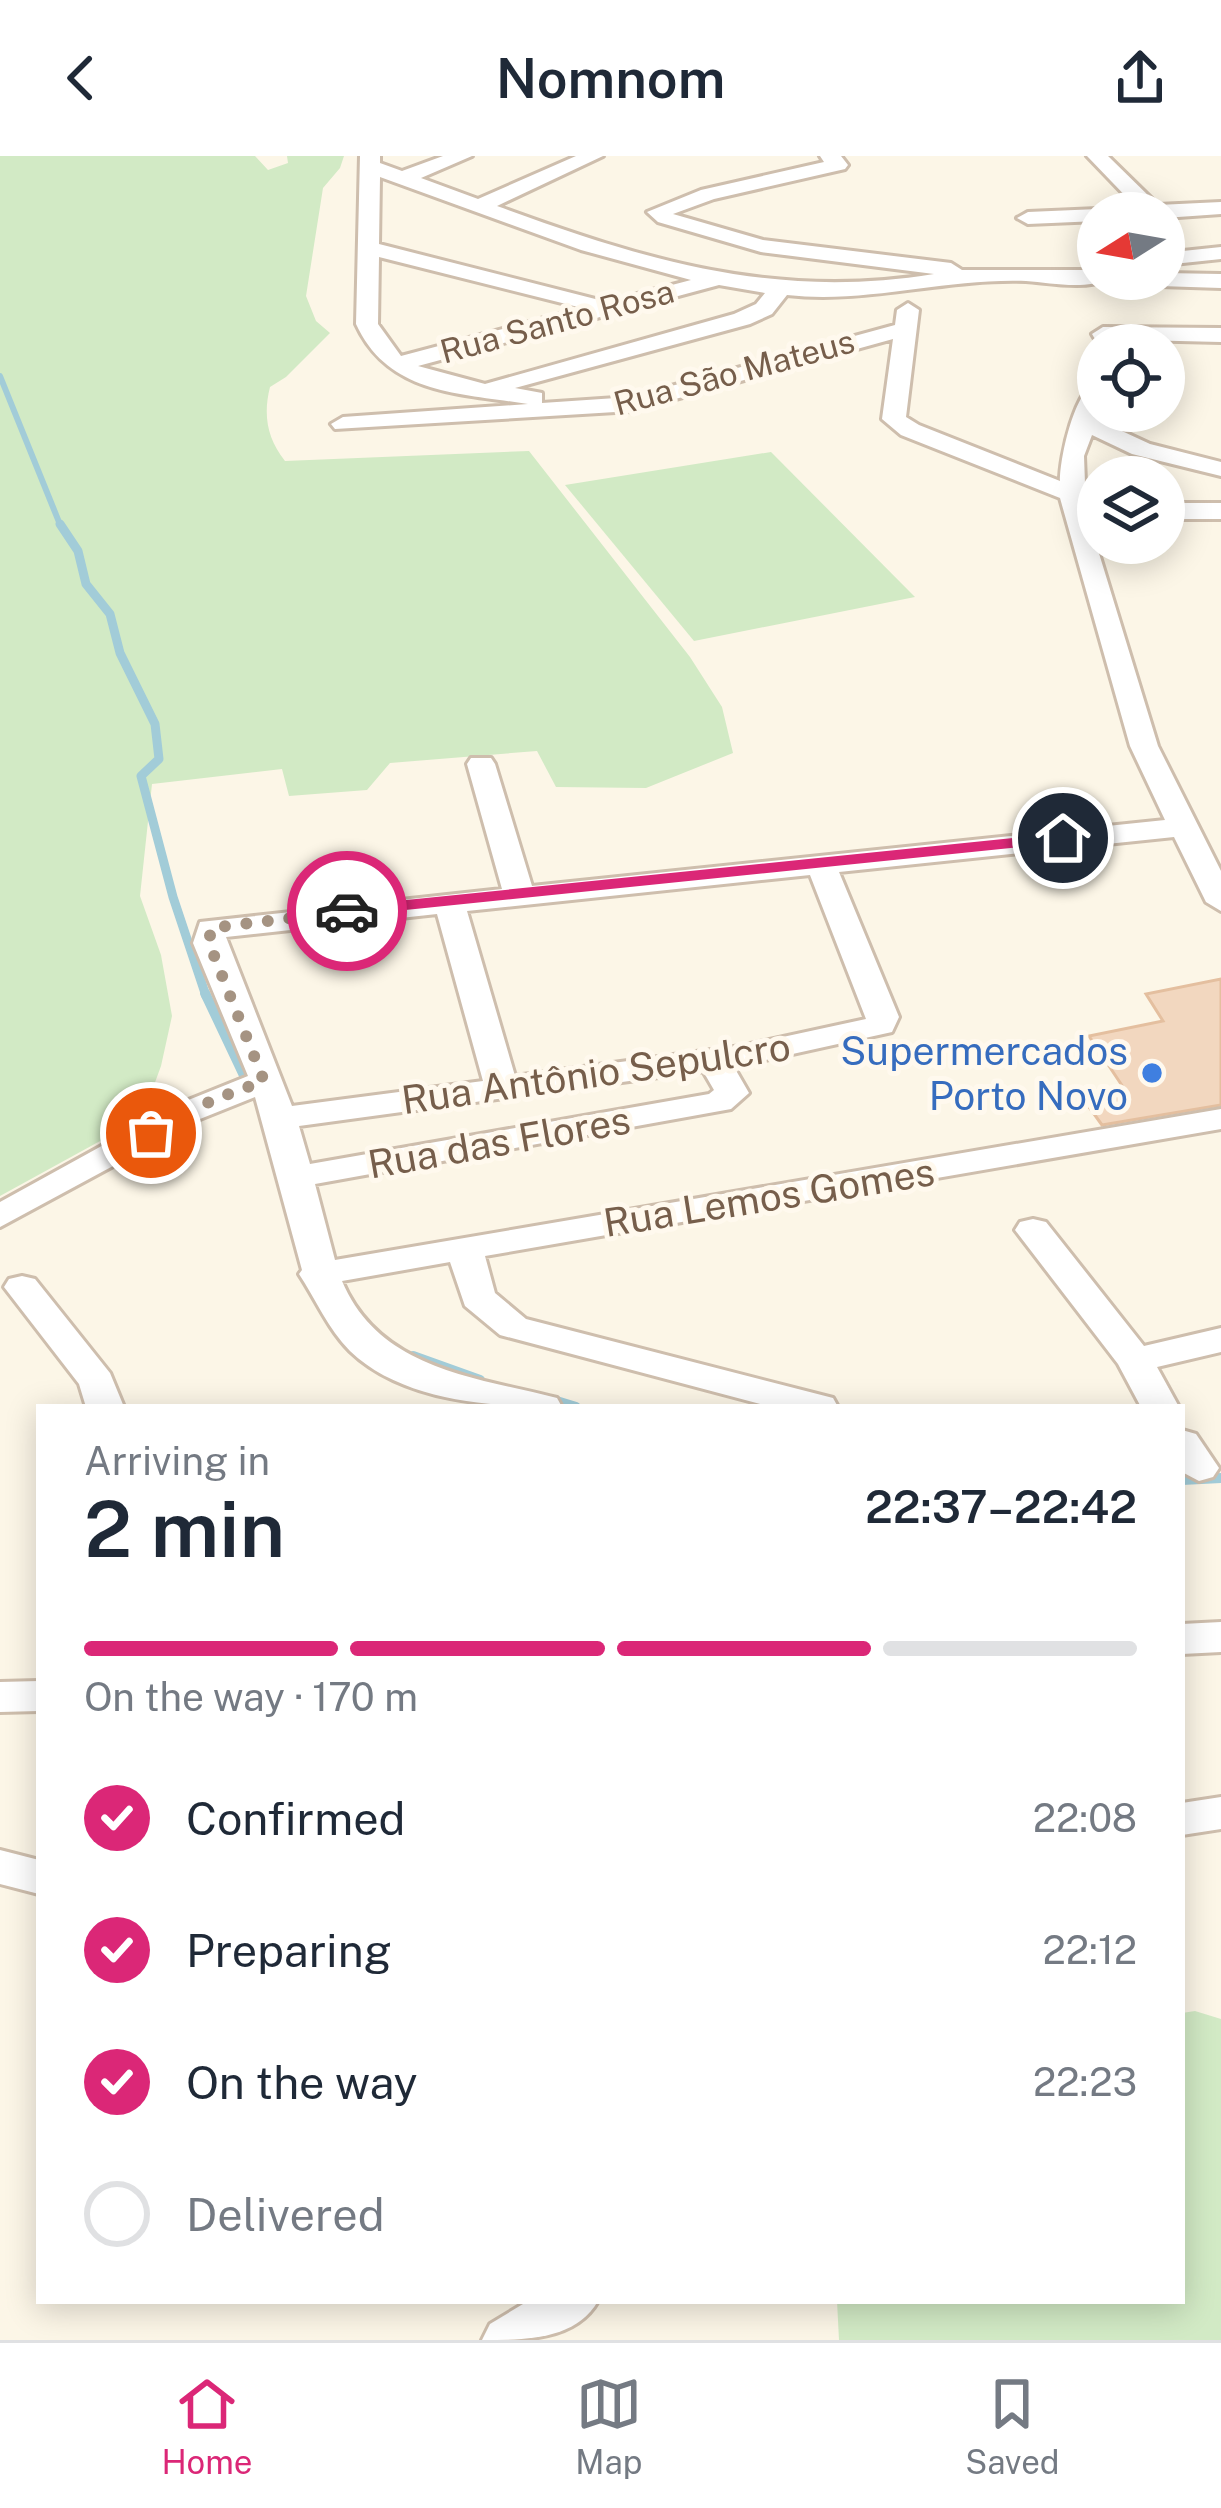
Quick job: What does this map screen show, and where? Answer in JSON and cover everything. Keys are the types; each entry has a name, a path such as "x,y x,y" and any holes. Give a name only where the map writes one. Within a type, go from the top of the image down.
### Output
{"street":[{"path":"402,178 462,156"},
{"path":"478,207 593,156"},
{"path":"830,156 838,166 708,194 658,212 683,225 761,246 975,275"},
{"path":"1097,156 1133,192"},
{"path":"591,409 395,365 376,349 367,324 370,161 402,178 604,251 720,278 846,293 908,289 975,275 1026,273 1096,309 1221,335"},
{"path":"1185,210 1221,208"},
{"path":"1028,218 1077,216"},
{"path":"368,248 603,307"},
{"path":"1185,257 1221,254"},
{"name":"Rua Santo Rosa","path":"395,365 720,278"},
{"path":"1185,280 1221,281"},
{"path":"486,389 721,326 764,309 782,288"},
{"path":"908,289 909,328 893,411 899,424 1077,504"},
{"name":"Rua São Mateus","path":"343,424 632,404 909,328"},
{"path":"1077,487 1072,456 1080,432"},
{"path":"1104,432 1141,449 1221,469"},
{"path":"1185,512 1221,512"},
{"path":"1096,564 1144,746 1221,902"},
{"path":"481,764 519,893"},
{"path":"533,1404 409,1368 365,1346 337,1310 317,1274 280,1118 209,943 211,928 1180,826"},
{"name":"Rua Antônio Sepulcro","path":"280,1118 714,1060 867,1031 883,1017 820,863"},
{"path":"449,901 502,1088"},
{"name":"Rua das Flores","path":"297,1177 719,1102 732,1093 714,1060"},
{"path":"0,1216 188,1112 264,1081"},
{"name":"Rua Lemos Gomes","path":"317,1274 1221,1118"},
{"path":"1033,1230 1135,1360 1158,1404"},
{"path":"466,1249 478,1298 488,1311 513,1327 808,1404"},
{"path":"22,1287 97,1382 104,1404"},
{"path":"1135,1360 1221,1340"},
{"path":"1185,1639 1221,1637"},
{"path":"0,1697 36,1696"},
{"path":"1185,1819 1221,1814"},
{"path":"0,1867 36,1876"},
{"path":"508,2340 567,2304"}],"green space":[{"path":"0,156 255,156 268,170 288,163 287,156 344,156 323,188 306,296 316,321 330,333 270,387 268,426 279,452 285,461 529,451 690,657 722,707 733,753 646,788 556,787 537,751 390,763 367,790 289,796 282,769 152,784 140,896 161,955 172,1016 142,1118 0,1196"},
{"path":"771,452 915,597 694,641 565,485"},
{"path":"1185,2013 1221,2019 1221,2340 839,2340 837,2304 1185,2304"}],"building":[{"path":"1221,979 1221,1105 1102,1125 1081,1096 1123,1087 1089,1036 1163,1021 1146,994"}],"waterway":[{"path":"0,376 61,527"},
{"path":"60,524 78,551 86,584 110,614 120,653 155,724 159,759 141,776 205,993"},
{"path":"205,993 250,1088"},
{"path":"413,1356 480,1380"},
{"path":"550,1399 566,1404"},
{"path":"1185,1480 1221,1478"}],"way so far":[{"path":"151,1133 215,1099 264,1081 209,943 211,928 347,911"}],"place":[{"name":"Supermercados Porto Novo","path":"1152,1073"}],"route":[{"path":"347,911 1063,838"}]}
